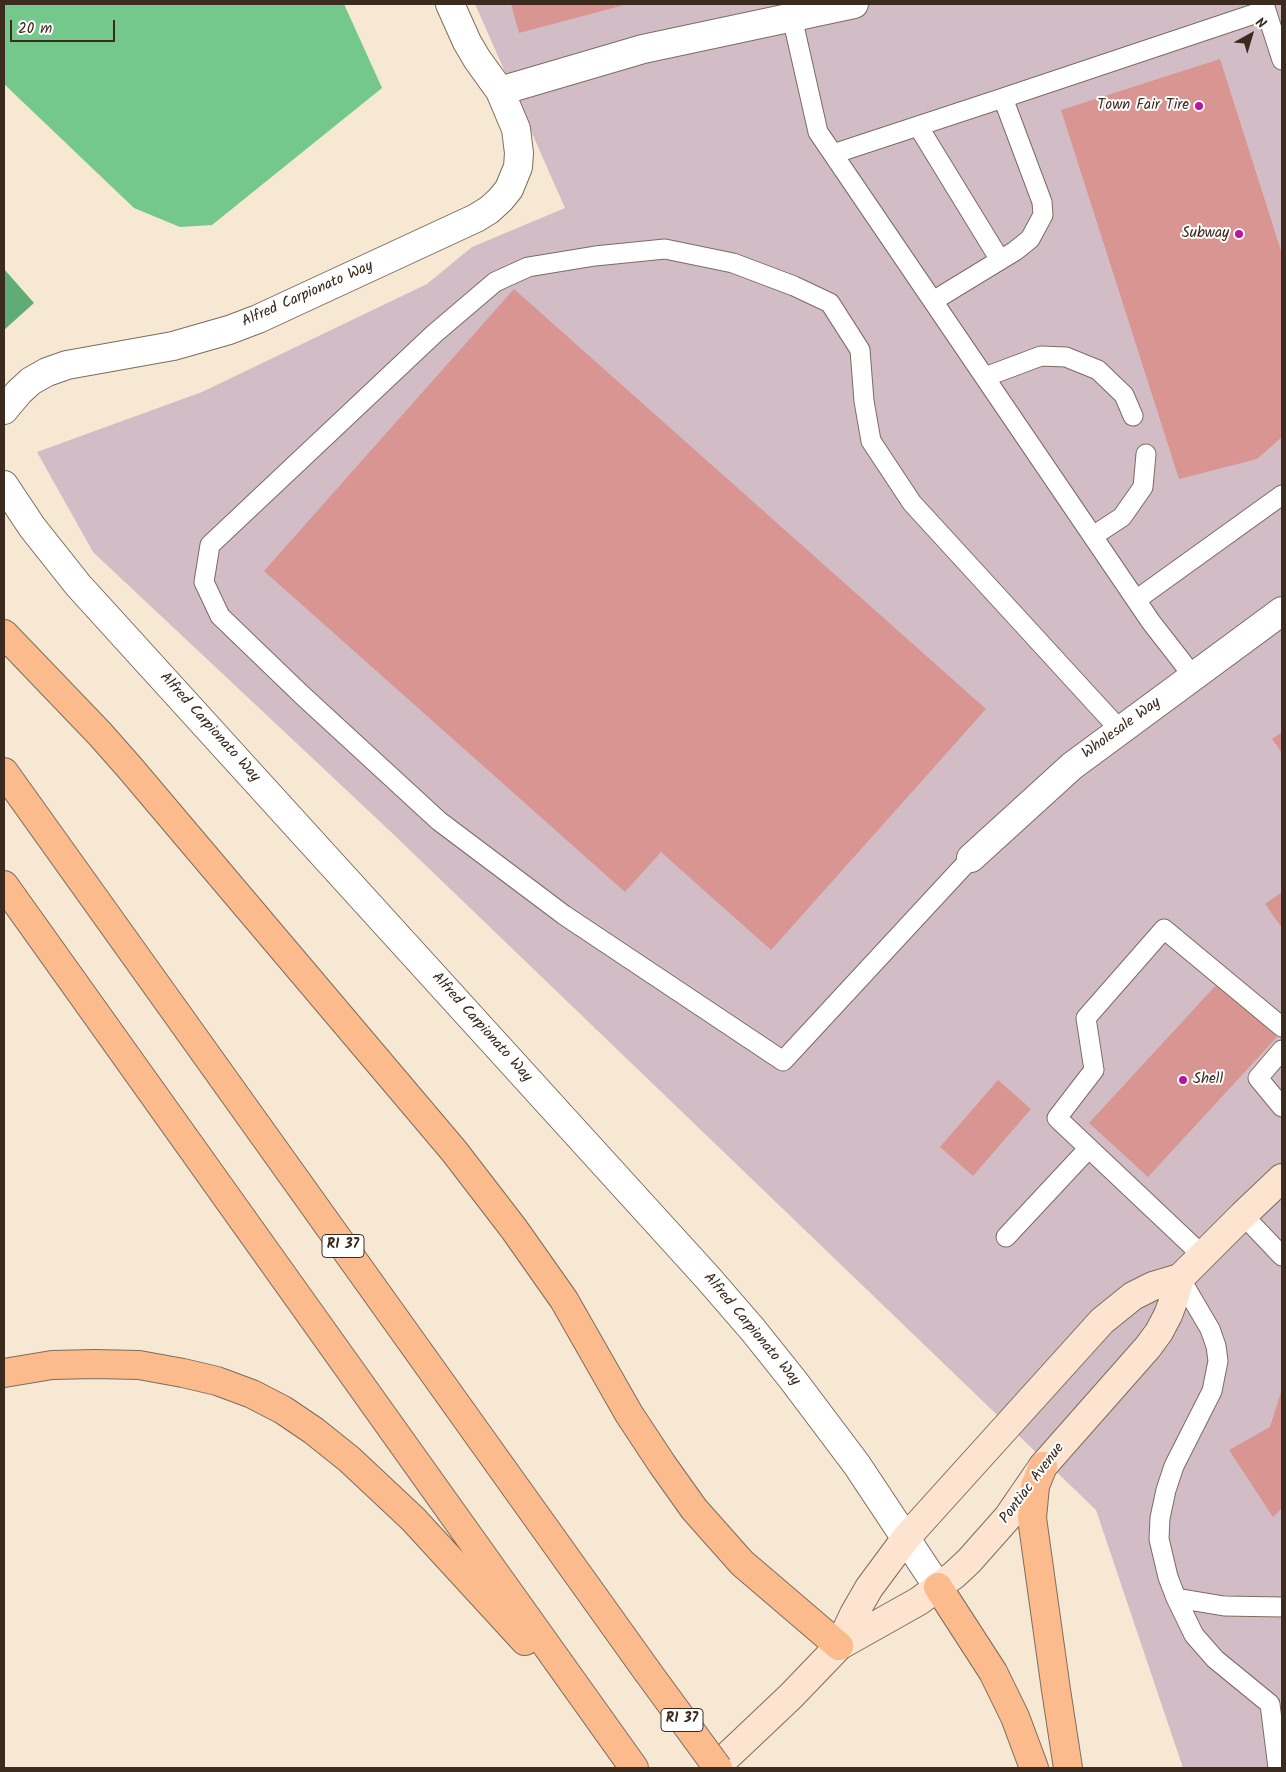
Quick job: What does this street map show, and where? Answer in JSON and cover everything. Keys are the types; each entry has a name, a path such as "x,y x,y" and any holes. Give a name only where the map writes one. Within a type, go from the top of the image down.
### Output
{"highway":[{"path":"4,634 130,768 405,1092 487,1192 564,1300 630,1414 662,1464 694,1508 742,1563 839,1646"},
{"name":"RI 37","path":"4,772 716,1768"},
{"path":"4,885 634,1768"},
{"path":"4,1374 52,1365 139,1365 217,1380 252,1394 283,1410 314,1431 349,1459 413,1520 606,1728"},
{"path":"1043,1466 1035,1486 1032,1518 1068,1768"},
{"path":"938,1587 993,1672 1016,1717 1034,1768"}],"main road":[{"name":"Pontiac Avenue","path":"716,1768 791,1696 839,1646 896,1615 938,1587 969,1561 1008,1517 1043,1466 1154,1340 1168,1314 1180,1278 1282,1178"},
{"name":"Pontiac Avenue","path":"839,1646 869,1588 906,1538 1102,1321 1133,1296 1153,1286 1180,1278"}],"street":[{"name":"Alfred Carpionato Way","path":"4,410 18,392 31,381 47,372 67,365 173,346 229,330 267,315 476,218 500,200 509,189 518,167 519,154 516,130 500,91 472,50 450,4"},
{"path":"500,91 643,49 854,4"},
{"name":"Alfred Carpionato Way","path":"4,485 18,508 52,554 108,618 708,1278 826,1422 877,1493 938,1587"},
{"name":"Wholesale Way","path":"971,858 1072,766 1282,611"}],"lane":[{"path":"833,154 1003,98 1265,7 1282,60"},
{"path":"792,17 818,132 1151,622 1193,676"},
{"path":"933,301 1000,260 1030,239 1043,215 1042,202 1003,98"},
{"path":"918,126 1000,260"},
{"path":"971,858 783,1061 564,915 439,821 302,696 220,616 204,582 210,545 434,334 495,282 528,267 612,254 665,249 733,263 794,286 830,303 860,350 864,400 871,441 912,502 1120,730"},
{"path":"985,377 1041,356 1066,357 1098,370 1124,395 1133,416"},
{"path":"1093,536 1122,517 1142,486 1146,454"},
{"path":"1136,600 1282,495"},
{"path":"1202,1255 1057,1118 1094,1070 1086,1018 1164,929 1282,1027"},
{"path":"1282,1050 1258,1078 1282,1107"},
{"path":"1006,1237 1089,1148"},
{"path":"1243,1215 1282,1256"},
{"path":"1180,1278 1210,1329 1216,1346 1218,1361 1212,1391 1174,1466 1166,1490 1160,1518 1159,1539 1168,1577 1194,1635 1215,1659 1270,1704 1278,1768"},
{"path":"1176,1598 1224,1606 1282,1608"}],"shaded area":[{"path":"475,4 1282,4 1282,1768 1183,1768 1096,1510 391,832 93,552 37,452 202,392 427,284 472,247 565,208"}],"green space":[{"path":"4,4 344,4 382,88 212,225 180,227 134,208 4,84"},
{"path":"4,269 34,303 4,330"}],"building":[{"path":"511,4 628,4 519,33"},
{"path":"1220,59 1282,254 1282,437 1257,459 1179,479 1061,110"},
{"path":"514,289 986,709 771,950 661,852 625,892 264,571"},
{"path":"1282,732 1282,753 1272,739"},
{"path":"1282,892 1282,928 1265,904"},
{"name":"Shell","path":"1218,983 1277,1037 1148,1177 1089,1123"},
{"path":"998,1080 1031,1109 973,1176 940,1147"},
{"path":"1282,1389 1282,1508 1273,1517 1229,1450 1270,1427"}],"place":[{"name":"Town Fair Tire","path":"1199,106"},
{"name":"Subway","path":"1239,234"},
{"name":"Shell","path":"1183,1080"}]}
